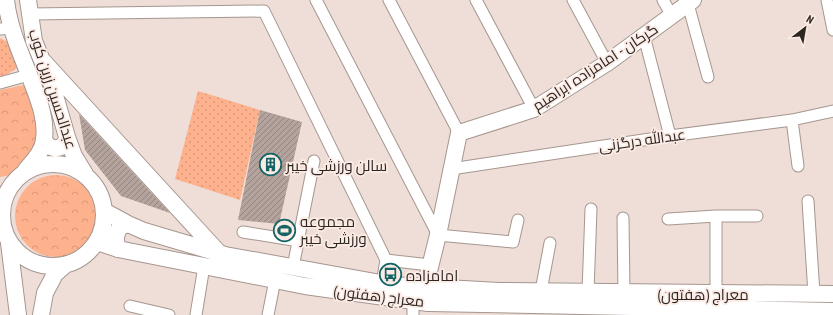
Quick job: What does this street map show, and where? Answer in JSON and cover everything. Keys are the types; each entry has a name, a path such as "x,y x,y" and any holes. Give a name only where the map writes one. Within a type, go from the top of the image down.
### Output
{"main road":[{"name":"عبدالحسین زرین کوب","path":"6,0 8,12 6,29 29,75 43,114 44,139 40,151 25,171"},
{"name":"گرکان - امامزاده ابراهیم","path":"459,133 534,110 607,63 691,2"},
{"name":"عبدالحسین زرین کوب","path":"29,7 34,41 52,85 74,156 86,176"},
{"path":"42,60 220,254"},
{"path":"425,287 438,235 459,133"},
{"path":"44,139 48,146 55,149 62,147 67,137"},
{"path":"9,243 20,255 34,263 49,267 66,265 78,260 89,252 97,242 103,227 104,211 101,198 95,185 86,176 72,167 56,164 40,165 25,171 6,183 1,212 1,226 9,243 18,315"},
{"name":"معراج (هفتون)","path":"104,211 144,231 220,254 382,283 425,287 588,292 624,299 668,311 789,312 833,310"},
{"path":"118,249 116,234 120,227 128,224"},
{"name":"معراج (هفتون)","path":"97,242 118,249 413,308 428,302 484,309 716,294 833,294"},
{"path":"41,315 47,289 55,274 66,265"},
{"path":"15,284 21,276 26,273 33,273 44,278 47,289"}],"street":[{"path":"316,0 438,235 513,242 518,220"},
{"path":"389,0 459,133"},
{"path":"476,0 534,110"},
{"path":"573,0 607,63"},
{"path":"663,0 672,16"},
{"path":"827,0 833,30"},
{"path":"691,2 708,77"},
{"path":"29,7 264,11 386,260 382,283"},
{"path":"644,36 670,136"},
{"path":"0,83 29,75"},
{"name":"عبدالله درگزنی","path":"451,169 670,136 792,120 833,111"},
{"path":"792,120 798,166"},
{"path":"293,267 314,161"},
{"path":"808,201 814,294"},
{"path":"588,292 591,209"},
{"path":"716,216 716,294"},
{"path":"668,219 716,216 757,216"},
{"path":"623,218 624,299"},
{"path":"243,232 293,240"},
{"path":"541,291 550,243"},
{"path":"386,260 430,265"},
{"path":"196,315 204,266"},
{"path":"268,315 275,280"},
{"path":"130,306 169,315"}],"green space":[{"path":"0,38 11,44 17,68 5,76 0,76"},
{"path":"24,85 41,113 42,140 17,174 0,177 0,90"},
{"path":"198,91 260,110 240,200 175,179"},
{"path":"48,175 64,175 79,182 90,193 97,208 97,224 94,232 85,245 72,254 64,257 48,257 33,250 22,239 15,224 15,208 22,193 33,182"}],"building":[{"name":"سالن ورزشی خیبر","path":"260,110 302,122 279,224 238,220"},
{"path":"79,114 170,213 121,196 85,150"}],"place":[{"name":"سالن ورزشی خیبر","path":"271,165"},
{"name":"مجموعه ورزشی خیبر","path":"284,230"},
{"name":"امامزاده","path":"391,275"}]}
